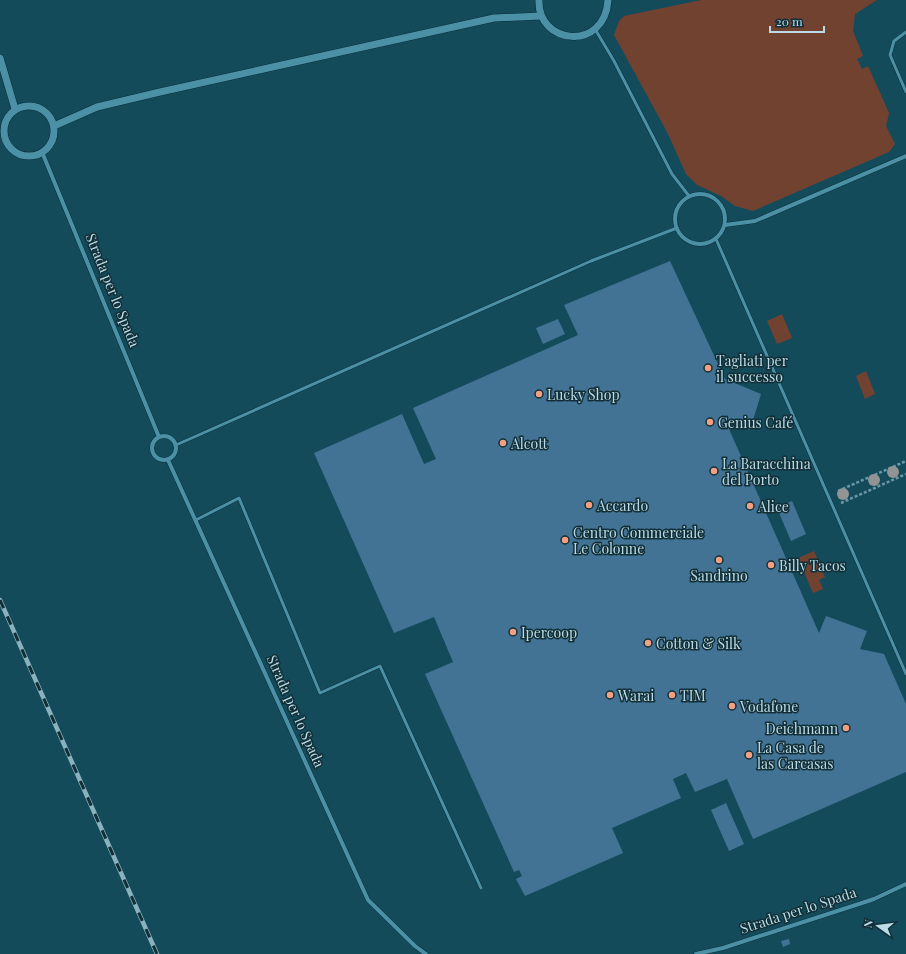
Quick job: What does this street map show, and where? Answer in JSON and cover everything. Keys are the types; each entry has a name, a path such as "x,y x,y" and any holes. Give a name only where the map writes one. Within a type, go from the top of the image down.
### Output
{"street":[{"path":"539,0 541,16 551,28 555,32 565,36 576,37 586,35 595,29 602,21 607,11 608,0"},
{"path":"54,126 97,107 160,92 494,18 541,16"},
{"path":"0,58 15,109"},
{"path":"23,105 40,107 49,115 54,126 52,141 42,152 35,155 27,156 12,150 4,137 3,129 9,114 23,105"},
{"name":"Strada per lo Spada","path":"42,152 159,437"},
{"path":"725,225 755,221 906,156"},
{"path":"705,194 713,197 719,202 723,209 725,225 722,232 716,239 709,243 694,244 680,235 677,228 675,221 678,206 689,196 705,194"},
{"path":"159,437 170,437 174,440 176,445 175,454 168,460 156,458 153,453 152,446 154,441 159,437"},
{"name":"Strada per lo Spada","path":"168,460 368,900 414,946 426,954"},
{"name":"Strada per lo Spada","path":"696,954 722,948 862,904 906,884"}],"lane":[{"path":"595,29 672,174 689,196"},
{"path":"906,32 894,40 890,56 906,92"},
{"path":"176,445 591,262 677,228"},
{"path":"716,239 906,674"},
{"path":"196,520 239,498 320,692 380,666 481,888"}],"path":[{"path":"828,495 906,461"},
{"path":"834,507 906,474"}],"shaded area":[{"path":"701,0 877,0 855,14 853,31 863,56 857,59 862,69 868,66 889,113 886,126 895,144 889,152 753,211 735,206 721,196 697,185 686,174 667,132 614,35 619,21 624,16"},
{"path":"782,314 792,338 777,344 767,321"},
{"path":"866,371 875,394 865,399 856,376"},
{"path":"814,551 825,577 819,580 823,589 813,593 798,558"}],"building":[{"name":"Centro Commerciale Le Colonne","path":"670,261 725,379 761,394 750,430 725,420 819,633 826,616 867,631 860,649 884,654 906,704 906,772 753,839 727,779 695,792 686,773 673,779 681,798 612,828 623,853 525,896 516,879 522,876 519,870 514,872 425,674 453,662 434,617 394,633 314,453 402,414 424,464 436,459 413,408 578,335 564,305"},
{"path":"558,319 565,334 543,344 536,328"},
{"path":"792,501 806,534 791,541 777,508"},
{"path":"726,803 744,844 729,851 711,810"},
{"path":"789,939 790,944 783,947 781,941"}],"railway":[{"path":"0,600 157,954"}],"place":[{"name":"Tagliati per il successo","path":"708,368"},
{"name":"Lucky Shop","path":"539,394"},
{"name":"Genius Café","path":"710,422"},
{"name":"Alcott","path":"503,443"},
{"name":"La Baracchina del Porto","path":"714,471"},
{"name":"Accardo","path":"589,505"},
{"name":"Alice","path":"750,506"},
{"name":"Centro Commerciale Le Colonne","path":"565,540"},
{"name":"Sandrino","path":"719,560"},
{"name":"Billy Tacos","path":"771,565"},
{"name":"Ipercoop","path":"513,632"},
{"name":"Cotton & Silk","path":"648,643"},
{"name":"Warai","path":"610,695"},
{"name":"TIM","path":"672,695"},
{"name":"Vodafone","path":"732,706"},
{"name":"Deichmann","path":"846,728"},
{"name":"La Casa de las Carcasas","path":"749,755"}]}
